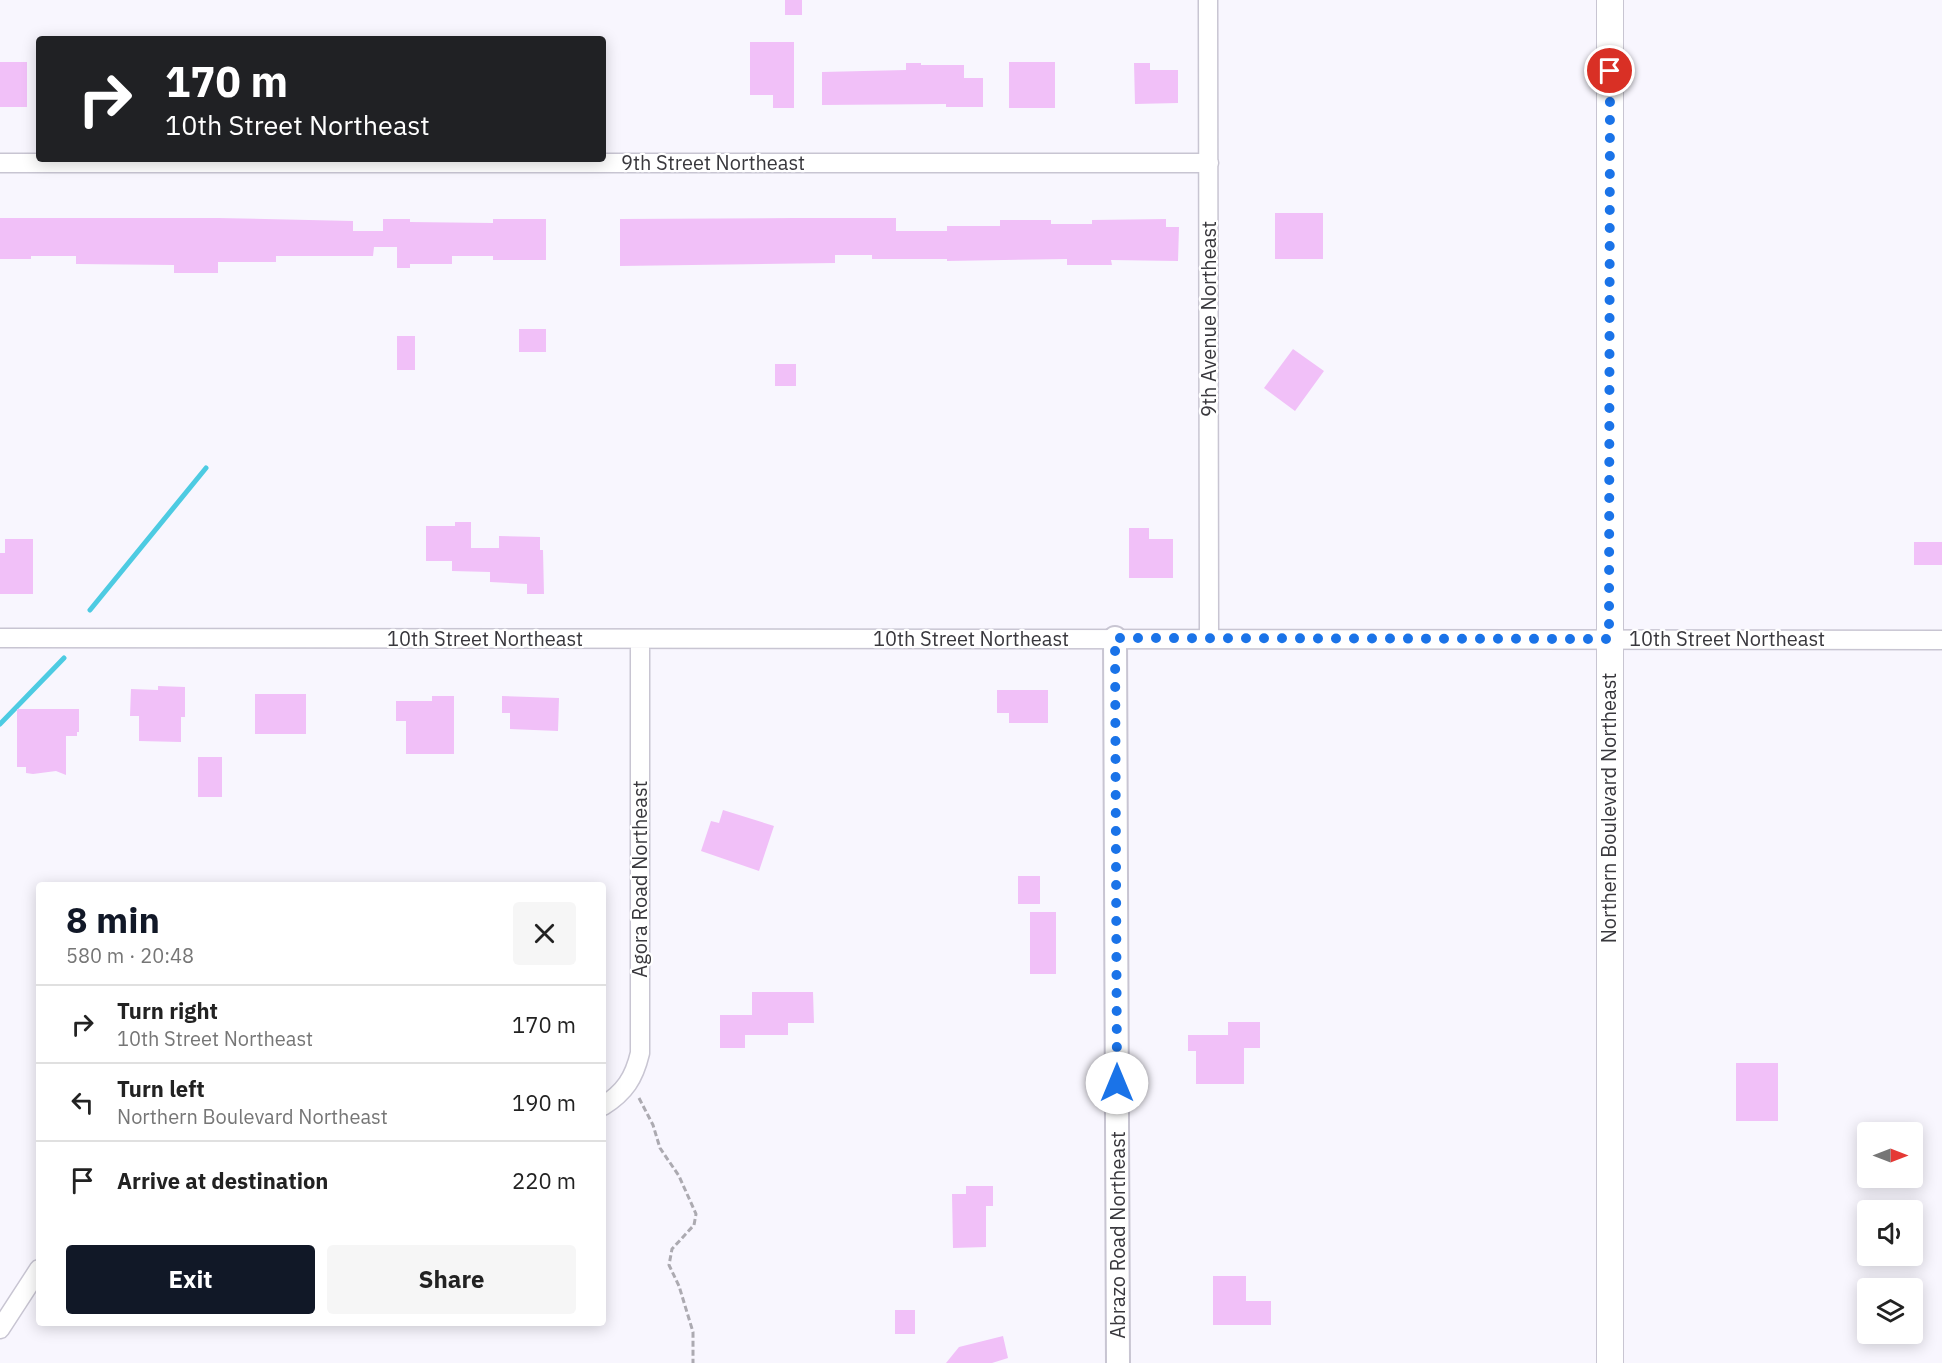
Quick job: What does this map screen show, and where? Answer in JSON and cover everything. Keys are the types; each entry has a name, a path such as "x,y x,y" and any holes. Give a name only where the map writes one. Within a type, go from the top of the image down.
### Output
{"main road":[{"name":"Northern Boulevard Northeast","path":"1610,0 1610,1363"}],"street":[{"name":"9th Avenue Northeast","path":"1208,0 1209,639"},
{"name":"9th Street Northeast","path":"0,163 1209,163"},
{"name":"10th Street Northeast","path":"0,638 1942,640"},
{"name":"Abrazo Road Northeast","path":"1115,638 1118,1363"},
{"name":"Agora Road Northeast","path":"629,1085 640,1053 640,639"},
{"path":"606,1104 629,1085"},
{"path":"0,1329 36,1274"}],"path":[{"path":"629,1085 640,1099 653,1125 660,1148 679,1176 696,1215 694,1225 672,1249 669,1265 679,1286 693,1332 693,1363"}],"building":[{"path":"785,0 802,0 802,15 785,15"},
{"path":"750,42 794,42 794,108 773,108 773,95 750,95"},
{"path":"0,62 27,62 27,107 0,107"},
{"path":"1009,62 1055,62 1055,108 1009,108"},
{"path":"906,63 964,65 964,78 983,78 983,107 946,107 946,104 822,105 822,72 906,70"},
{"path":"1134,63 1150,63 1150,70 1178,70 1178,103 1135,104"},
{"path":"1275,213 1323,213 1323,259 1275,259"},
{"path":"0,218 218,218 353,221 353,231 383,231 383,219 410,219 410,222 493,223 493,219 546,219 546,260 493,260 493,256 452,256 452,264 410,264 410,268 397,268 397,247 374,247 373,256 276,256 276,262 218,262 218,273 174,273 174,265 76,264 76,256 0,259"},
{"path":"896,218 896,231 947,231 947,226 1000,226 1000,220 1051,220 1051,224 1092,224 1092,220 1166,219 1166,227 1179,227 1178,261 1111,260 1112,265 1067,265 1067,259 947,261 947,259 872,259 872,255 835,255 835,263 620,266 620,219"},
{"path":"519,329 546,329 546,352 519,352"},
{"path":"397,336 415,336 415,370 397,370"},
{"path":"1293,349 1324,371 1295,411 1264,388"},
{"path":"775,364 796,364 796,386 775,386"},
{"path":"455,522 471,522 471,548 499,548 499,536 540,537 540,550 543,550 544,594 527,594 527,584 490,582 490,572 452,571 452,561 426,561 426,526 455,526"},
{"path":"1129,528 1149,528 1149,539 1173,539 1173,578 1129,578"},
{"path":"5,539 33,539 33,594 0,594 0,553 5,553"},
{"path":"1914,542 1942,542 1942,565 1914,565"},
{"path":"158,686 185,687 185,717 181,717 181,742 139,741 139,716 130,716 131,689 158,690"},
{"path":"997,690 1048,690 1048,723 1009,723 1009,713 997,713"},
{"path":"255,694 306,694 306,734 255,734"},
{"path":"432,696 454,696 454,754 406,754 406,721 396,721 396,701 432,701"},
{"path":"502,696 559,698 558,731 510,729 510,713 502,713"},
{"path":"17,709 79,709 79,732 77,736 66,736 66,775 56,771 26,773 26,767 17,767"},
{"path":"198,757 222,757 222,797 198,797"},
{"path":"723,810 774,826 759,871 701,851 711,821 719,823"},
{"path":"1018,876 1040,876 1040,904 1018,904"},
{"path":"1030,912 1056,912 1056,974 1030,974"},
{"path":"752,992 813,992 814,1023 788,1023 788,1035 745,1035 745,1048 720,1048 720,1015 752,1015"},
{"path":"1228,1022 1260,1022 1260,1048 1244,1048 1244,1084 1196,1084 1196,1051 1188,1051 1188,1035 1228,1035"},
{"path":"1736,1063 1778,1063 1778,1121 1736,1121"},
{"path":"966,1186 993,1186 993,1206 986,1206 986,1247 953,1248 952,1194 966,1194"},
{"path":"1213,1276 1246,1276 1246,1301 1271,1301 1271,1325 1213,1325"},
{"path":"895,1310 915,1310 915,1334 895,1334"},
{"path":"1003,1336 1008,1358 992,1363 946,1363 959,1347"}],"waterway":[{"path":"90,610 206,468"},
{"path":"0,724 64,658"}],"route":[{"path":"1117,1083 1115,638 1609,639 1610,71"}]}
